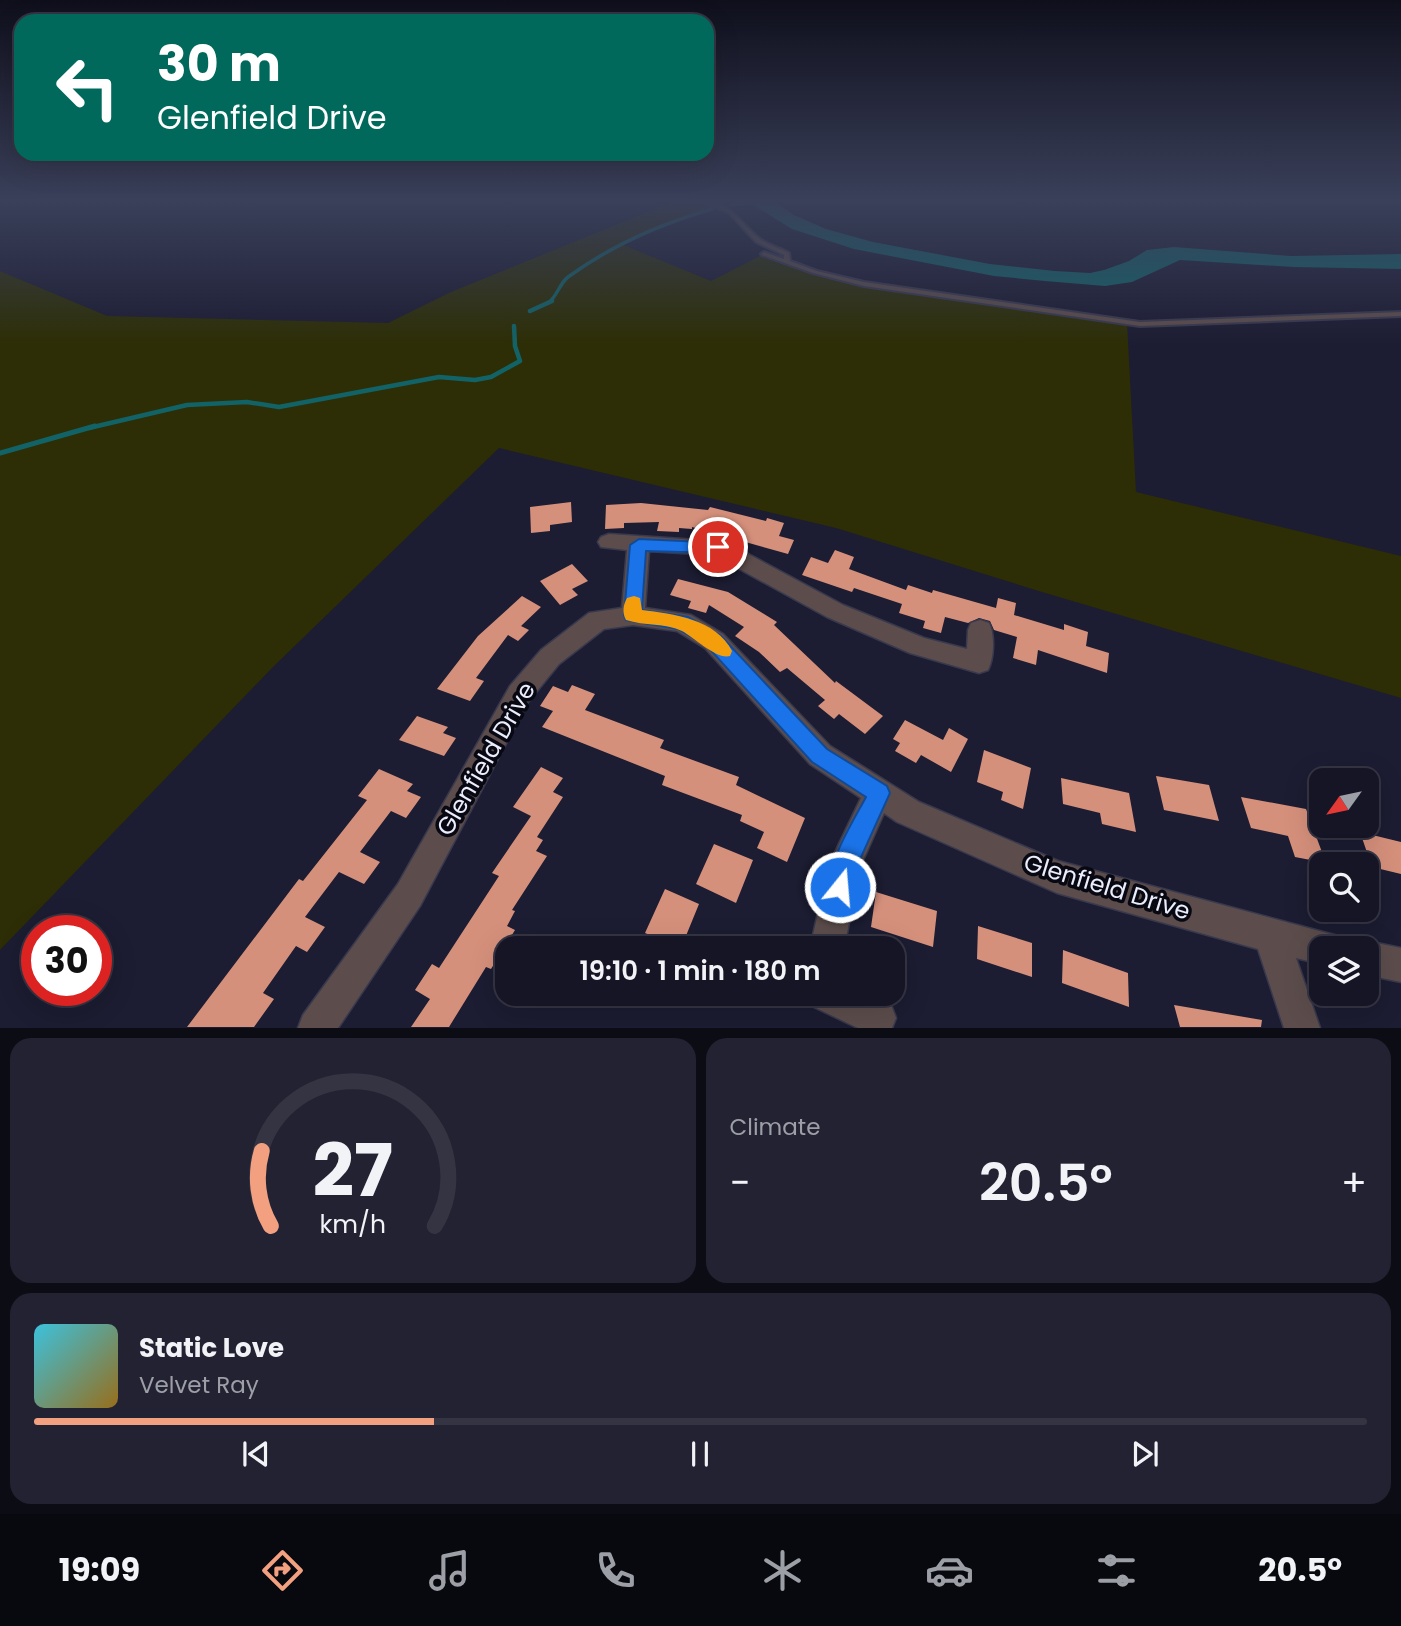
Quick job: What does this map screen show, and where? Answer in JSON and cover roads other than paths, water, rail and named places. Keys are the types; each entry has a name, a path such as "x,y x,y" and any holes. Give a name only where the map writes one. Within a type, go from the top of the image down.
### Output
{"street":[{"path":"609,542 718,547 835,611 919,646 979,663 980,630"},
{"path":"633,615 639,545"},
{"name":"Glenfield Drive","path":"316,1027 409,895 519,694 550,657 598,620 633,615 682,622 714,641 820,755 908,812 1057,877 1309,944"},
{"path":"830,936 845,865 879,793"},
{"path":"1271,936 1302,1027"},
{"path":"1379,960 1401,965"},
{"path":"852,1006 878,1018"}],"lane":[{"path":"778,250 787,254 787,262"},
{"path":"764,254 864,284 1140,324 1401,314"}],"waterway":[{"path":"548,303 568,277 611,250"},
{"path":"548,303 552,301"},
{"path":"530,311 548,303"},
{"path":"89,428 187,405 247,402 279,407 439,377 475,380 491,377 520,361 515,346 514,326"},
{"path":"0,453 95,426"}]}
